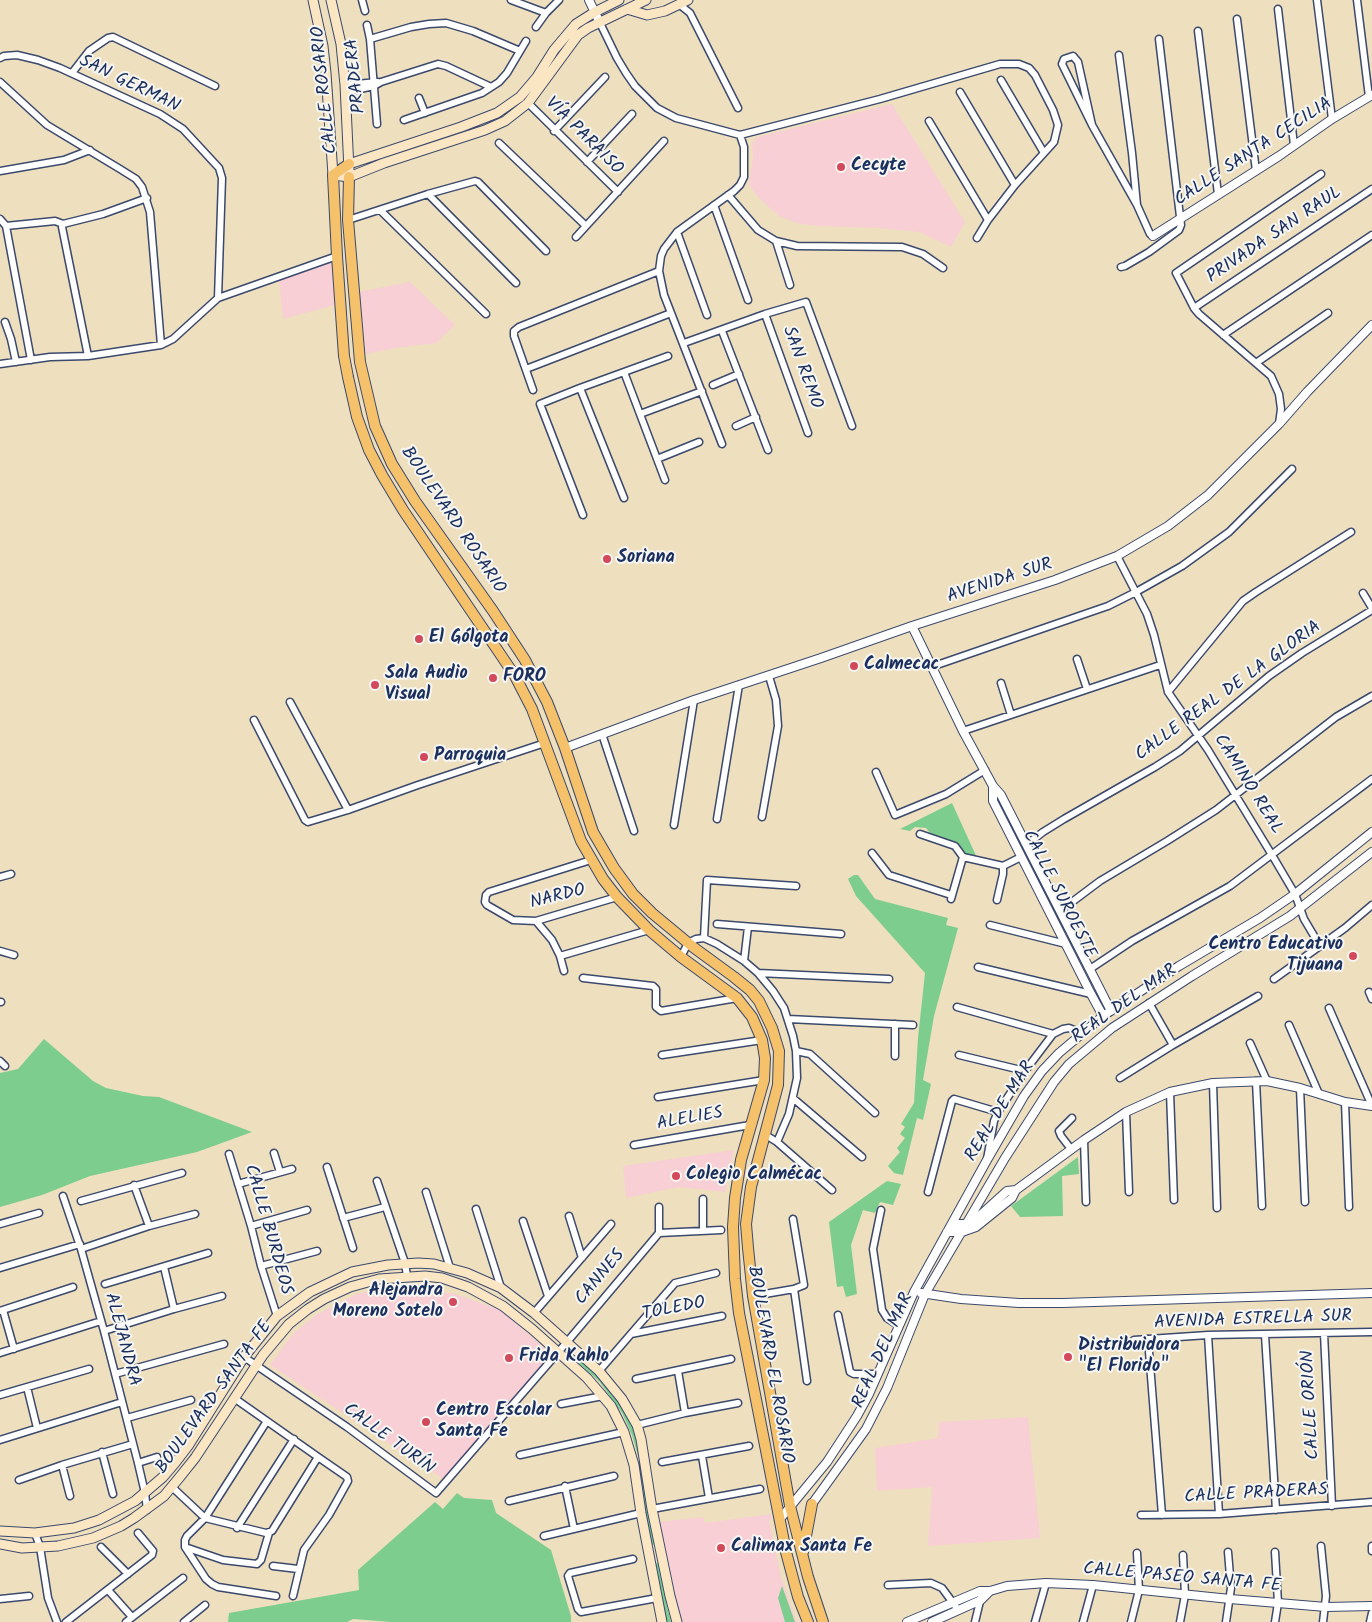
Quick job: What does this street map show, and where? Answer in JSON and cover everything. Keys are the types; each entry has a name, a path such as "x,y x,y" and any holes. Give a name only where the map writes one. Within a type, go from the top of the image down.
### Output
{"main road":[{"name":"CALLE ROSARIO","path":"313,0 323,46 334,175"},
{"name":"CALLE ROSARIO","path":"331,0 346,88 349,177"},
{"path":"334,175 349,164 498,113 520,97 554,50 576,24 619,0"},
{"path":"334,175 349,177 384,163 485,130 505,121 517,114 528,103 578,35 588,28 646,0"},
{"path":"627,9 647,15 665,11 687,2"},
{"name":"BOULEVARD ROSARIO","path":"334,175 344,356 350,387 363,434 382,475 403,510 510,668 532,709 544,743"},
{"name":"BOULEVARD ROSARIO","path":"349,177 348,220 360,362 375,426 392,464 415,501 493,611 525,660 547,702 565,748"},
{"path":"350,387 364,385"},
{"path":"510,668 525,660"},
{"name":"BOULEVARD EL ROSARIO","path":"544,743 581,841 591,860 617,897 649,930 681,957 737,998 752,1017 762,1040 765,1058 764,1080 741,1160 735,1198 733,1227 735,1280 739,1313 791,1574 808,1622"},
{"name":"BOULEVARD EL ROSARIO","path":"565,748 593,832 604,852 633,894 688,943 750,990 759,1001 772,1028 779,1051 775,1097 750,1187 747,1214 748,1248 753,1296 790,1506 802,1558 823,1622"},
{"name":"BOULEVARD SANTA FE","path":"0,1531 35,1533 66,1530 99,1520 126,1506 145,1493 163,1476 188,1446 244,1357 277,1316 310,1292 342,1276 374,1267 404,1263 426,1263 450,1268 486,1280 501,1288 534,1313 600,1371 622,1399 637,1425 646,1463 652,1509 677,1622"},
{"name":"BOULEVARD SANTA FE","path":"0,1544 22,1548 58,1546 93,1538 121,1526 147,1510 172,1487 195,1458 274,1340 289,1324 308,1309 341,1290 379,1279 407,1276 442,1278 468,1287 512,1313 587,1378 616,1415 624,1432 634,1465 641,1513 662,1622"},
{"path":"802,1558 812,1504"}],"street":[{"path":"362,0 365,11"},
{"path":"511,0 546,13"},
{"path":"536,27 559,0"},
{"path":"588,0 626,73 635,86 657,108 676,118 740,135 880,99 1000,64 1019,64 1029,68 1035,75 1053,110 1058,125 1054,142 1015,185 988,220 978,238"},
{"path":"1317,0 1332,118"},
{"path":"1357,0 1370,96"},
{"path":"687,2 690,14 738,108"},
{"path":"687,2 690,14"},
{"path":"1278,9 1294,145"},
{"path":"1237,19 1256,170"},
{"path":"370,39 411,27 446,23 473,31 520,51"},
{"name":"PRADERA","path":"366,25 370,39 377,124"},
{"path":"1198,31 1218,194"},
{"path":"72,74 89,51 108,38 113,37 215,86"},
{"path":"1121,267 1149,252 1179,230 1181,225 1159,39"},
{"path":"404,120 482,94 507,73 526,41"},
{"name":"SAN GERMAN","path":"0,58 17,55 38,60 139,104 176,123 183,130 221,172 218,298"},
{"path":"1092,125 1078,62 1073,56 1064,59 1062,64 1092,125 1137,205 1150,234 1153,236"},
{"path":"1119,56 1137,205"},
{"path":"346,88 374,84 438,64 491,87"},
{"path":"554,131 605,78"},
{"path":"1001,80 1044,153"},
{"path":"0,82 47,125 136,179 142,187 150,212 161,345"},
{"path":"960,92 1015,185"},
{"name":"CALLE SANTA CECILIA","path":"1153,236 1294,145 1332,118 1370,96"},
{"path":"419,98 425,112"},
{"name":"VÍA PARAISO","path":"528,103 554,131 618,192"},
{"path":"587,162 632,114"},
{"path":"929,121 988,220"},
{"path":"722,444 660,283 659,271 664,249 677,232 740,185 744,176 744,147 740,135"},
{"path":"576,237 664,141"},
{"path":"499,143 586,226"},
{"path":"0,171 64,160 90,150"},
{"path":"1279,424 1281,408 1279,394 1271,376 1194,308 1176,273 1321,174"},
{"path":"348,220 475,180 546,251"},
{"name":"PRIVADA SAN RAUL","path":"1194,308 1372,189"},
{"path":"428,194 516,283"},
{"path":"728,195 758,230 776,242 797,246 902,247 923,254 943,268"},
{"path":"6,226 55,221 63,224 104,214 147,198"},
{"path":"714,205 748,300"},
{"path":"380,210 486,314"},
{"path":"0,219 6,226 31,360"},
{"path":"63,224 62,227 88,356"},
{"path":"677,232 707,315"},
{"path":"1223,335 1372,235"},
{"path":"776,242 790,286"},
{"path":"0,364 88,356 161,345 173,339 218,298 337,256"},
{"path":"533,390 514,336 514,330 659,271"},
{"path":"684,343 765,314 806,302 852,426"},
{"path":"526,369 671,312"},
{"path":"1256,363 1328,313"},
{"name":"SAN REMO","path":"765,314 808,433"},
{"path":"5,322 16,362"},
{"name":"AVENIDA SUR","path":"565,748 694,700 1055,580 1117,556 1187,512 1227,477 1372,325"},
{"path":"722,330 768,450"},
{"path":"582,515 540,404 668,356"},
{"path":"624,372 665,480"},
{"path":"713,384 739,374"},
{"path":"580,388 624,498"},
{"path":"640,414 702,391"},
{"path":"736,426 756,417"},
{"path":"657,459 699,442"},
{"path":"931,666 1108,606 1136,592 1182,566 1229,532 1292,469"},
{"path":"1168,692 1243,602 1351,532"},
{"name":"CAMINO REAL","path":"1117,556 1147,614 1168,692 1199,736 1272,855 1295,894 1304,919 1320,946"},
{"path":"1363,593 1372,609"},
{"name":"CALLE REAL DE LA GLORIA","path":"1026,846 1064,818 1155,767 1199,736 1269,676 1372,609"},
{"name":"CALLE SUROESTE","path":"912,626 963,731 993,786 1001,796 1111,1011"},
{"path":"1077,660 1087,689"},
{"path":"963,731 1160,665"},
{"path":"762,817 778,726 776,700 769,676"},
{"path":"1001,683 1011,715"},
{"path":"717,819 739,685"},
{"path":"1060,911 1100,881 1195,824 1235,796 1336,717 1372,696"},
{"path":"674,825 694,700"},
{"path":"290,702 348,810"},
{"path":"254,720 305,820 308,822 544,743"},
{"path":"602,734 634,831"},
{"path":"876,772 895,815 946,794 985,770"},
{"path":"1090,969 1132,941 1230,886 1372,779"},
{"name":"CALLE SUROESTE","path":"993,786 993,801 1104,1016"},
{"name":"REAL DE MAR","path":"780,1519 827,1462 846,1434 869,1394 914,1292 986,1160 1024,1096 1042,1071 1058,1053 1104,1016 1171,971 1260,918 1295,894 1372,832"},
{"path":"920,834 955,846 963,857 1003,866 1021,857"},
{"name":"REAL DEL MAR","path":"812,1504 866,1430 887,1388 925,1294 1010,1150 1054,1082 1088,1047 1149,1003 1301,909 1372,852"},
{"path":"872,853 889,875 951,897 963,857"},
{"name":"NARDO","path":"591,860 489,892 485,899 487,905 513,920 536,921 617,897"},
{"path":"997,900 1003,866"},
{"path":"0,877 12,874"},
{"path":"704,938 707,880 796,886"},
{"path":"1274,979 1372,905"},
{"path":"536,921 552,940 560,956 564,971"},
{"path":"717,924 841,934"},
{"path":"990,925 1066,944"},
{"path":"744,961 748,927"},
{"path":"560,956 649,930"},
{"path":"681,957 688,943 704,938 744,961 758,973 773,991 788,1019 796,1051 797,1078 794,1098 778,1142"},
{"path":"0,951 14,955"},
{"path":"978,967 1091,994"},
{"path":"758,973 889,979"},
{"path":"583,978 653,986 656,989 656,1007 661,1011 737,998"},
{"path":"1120,1078 1258,996"},
{"path":"1149,1003 1173,1045"},
{"path":"957,1007 1053,1034"},
{"path":"1329,1008 1372,1106"},
{"path":"788,1019 913,1025"},
{"path":"895,1024 895,1056"},
{"path":"1289,1025 1319,1094"},
{"path":"986,1160 994,1121 1025,1071 1053,1034 1069,1028 1081,1033"},
{"path":"662,1055 762,1040"},
{"path":"1250,1043 1267,1081"},
{"path":"796,1051 810,1054 875,1113"},
{"path":"959,1056 1025,1071"},
{"path":"658,1097 764,1080"},
{"path":"1256,1081 1262,1206"},
{"path":"947,1232 962,1232 976,1227 1012,1198 1016,1190 1084,1140 1126,1112 1170,1092 1213,1083 1267,1081 1300,1088 1345,1102 1372,1106"},
{"path":"1213,1083 1217,1208"},
{"path":"1300,1088 1305,1202"},
{"path":"1170,1092 1174,1200"},
{"path":"794,1098 862,1157"},
{"path":"928,1192 953,1100 998,1112"},
{"path":"1345,1102 1349,1207"},
{"path":"1126,1112 1129,1192"},
{"path":"1072,1118 1059,1131 1072,1150"},
{"name":"ALELIES","path":"634,1145 750,1125"},
{"path":"764,1134 778,1142 832,1190"},
{"path":"1084,1140 1086,1202"},
{"path":"274,1153 280,1172"},
{"name":"CALLE BURDEOS","path":"229,1154 277,1316"},
{"path":"327,1167 353,1248"},
{"path":"238,1184 292,1170"},
{"path":"81,1201 182,1173"},
{"path":"377,1181 407,1276"},
{"path":"134,1185 149,1226"},
{"path":"952,1224 967,1224 975,1220 1007,1191 1016,1190"},
{"path":"426,1192 450,1268"},
{"name":"ALEJANDRA","path":"64,1196 104,1331 138,1463 147,1510"},
{"path":"703,1230 704,1199"},
{"path":"343,1218 385,1207"},
{"path":"659,1207 659,1233 721,1230"},
{"path":"476,1208 501,1288"},
{"path":"251,1226 307,1210"},
{"path":"881,1210 873,1245 874,1258 882,1310 886,1318 898,1326"},
{"path":"0,1224 39,1213"},
{"path":"0,1268 195,1214"},
{"path":"569,1216 582,1258"},
{"path":"753,1296 802,1287 804,1283 793,1219"},
{"path":"523,1221 548,1296"},
{"path":"534,1313 611,1224"},
{"name":"CANNES","path":"567,1342 659,1233"},
{"path":"261,1266 317,1251"},
{"path":"105,1284 208,1253"},
{"path":"164,1267 174,1309"},
{"path":"600,1371 675,1283 716,1273"},
{"path":"14,1348 1,1310 73,1287"},
{"path":"794,1289 807,1381"},
{"path":"914,1292 999,1301 1062,1303 1372,1293"},
{"path":"104,1331 222,1296"},
{"path":"838,1315 850,1372 854,1374 878,1374"},
{"name":"TOLEDO","path":"631,1334 722,1316"},
{"path":"0,1353 101,1321"},
{"name":"AVENIDA ESTRELLA SUR","path":"1134,1340 1208,1335 1372,1332"},
{"name":"CALLE ORIÓN","path":"1324,1333 1332,1506"},
{"path":"1208,1335 1219,1514"},
{"path":"1265,1335 1276,1510"},
{"path":"1148,1339 1162,1515"},
{"name":"CALLE TURÍN","path":"256,1365 347,1427 436,1493 567,1342"},
{"path":"115,1374 224,1344"},
{"path":"244,1357 256,1365"},
{"path":"636,1379 731,1359"},
{"path":"0,1395 89,1369"},
{"path":"678,1371 685,1413"},
{"path":"27,1387 37,1428"},
{"path":"560,1404 603,1396"},
{"path":"234,1398 347,1477 348,1481 329,1515 304,1550 293,1596"},
{"path":"126,1418 191,1400"},
{"path":"0,1440 122,1402"},
{"path":"637,1425 685,1413 738,1403"},
{"path":"268,1421 206,1518 187,1536 185,1547 206,1579 212,1584 218,1587 276,1596"},
{"path":"520,1455 624,1432"},
{"path":"238,1528 294,1439"},
{"path":"19,1480 102,1452 133,1444"},
{"path":"662,1462 749,1446"},
{"path":"102,1452 113,1494"},
{"path":"185,1547 222,1560 257,1564 262,1560 269,1533 318,1456"},
{"path":"702,1456 709,1498"},
{"path":"138,1463 157,1457"},
{"path":"634,1465 646,1463"},
{"path":"62,1465 70,1496"},
{"path":"510,1500 614,1476"},
{"path":"565,1486 574,1529"},
{"path":"172,1487 206,1518 238,1528 269,1533"},
{"path":"652,1509 760,1489"},
{"name":"CALLE PRADERAS","path":"1142,1515 1219,1514 1372,1502"},
{"path":"544,1536 641,1513"},
{"path":"35,1533 40,1547 48,1598 57,1622"},
{"path":"66,1622 154,1553 138,1533"},
{"path":"101,1546 128,1574"},
{"path":"1321,1546 1326,1607 1323,1622"},
{"path":"649,1552 662,1550"},
{"path":"1226,1622 1230,1599 1228,1552"},
{"path":"1275,1552 1278,1603 1275,1622"},
{"path":"1131,1622 1139,1590 1137,1553"},
{"path":"1180,1622 1185,1595 1183,1555"},
{"path":"633,1559 570,1573 568,1576 578,1609 581,1612 657,1598"},
{"path":"273,1566 298,1569"},
{"path":"126,1622 183,1578"},
{"path":"888,1586 930,1582 942,1588 958,1610"},
{"path":"1035,1622 1046,1583"},
{"name":"CALLE PASEO SANTA FE","path":"907,1622 980,1591 990,1591 1007,1586 1046,1583 1092,1585 1326,1607 1372,1606"},
{"path":"1083,1622 1092,1585"},
{"path":"108,1590 132,1617"},
{"path":"980,1591 982,1600"},
{"path":"975,1622 982,1600 990,1591"},
{"path":"0,1600 29,1596"},
{"path":"934,1622 982,1600"},
{"path":"184,1622 205,1605"},
{"path":"1370,1622 1372,1613"}],"shaded area":[{"name":"Cecyte","path":"892,104 965,222 951,247 919,232 878,228 817,226 797,223 779,216 759,198 749,185 753,157 752,143 756,138"},
{"path":"332,261 335,305 283,319 279,280"},
{"path":"410,282 455,325 436,343 366,354 358,292"},
{"name":"Colegio Calmécac","path":"734,1150 725,1192 678,1187 626,1198 623,1166"},
{"name":"Centro Escolar Santa Fe","path":"398,1289 419,1289 455,1294 501,1310 552,1355 445,1480 270,1365 292,1335 316,1315 356,1294"},
{"path":"1028,1417 1040,1538 928,1546 932,1487 877,1491 875,1448 938,1438 939,1422"},
{"path":"771,1514 772,1520 769,1520 781,1577 797,1622 681,1622 673,1595 659,1522 703,1517 705,1523"}],"green space":[{"path":"952,803 978,860 966,858 958,844 930,833 926,828 915,827 910,831 900,829"},
{"path":"858,875 875,899 948,918 946,925 958,928 934,1016 923,1080 931,1084 923,1120 917,1118 903,1175 894,1173 888,1166 900,1152 897,1148 905,1138 900,1134 905,1127 901,1124 914,1103 925,973 856,896 848,879"},
{"path":"44,1039 93,1081 106,1088 143,1096 159,1097 252,1132 197,1152 90,1176 42,1195 0,1207 0,1073 18,1069"},
{"path":"1078,1157 1079,1174 1062,1176 1063,1216 1020,1217 1011,1206"},
{"path":"887,1181 901,1184 893,1205 880,1202 875,1213 863,1210 851,1245 857,1294 846,1297 843,1286 837,1287 829,1222"},
{"path":"575,1355 609,1386 634,1425 641,1459 638,1456 632,1435 622,1413 599,1381 573,1358"},
{"path":"638,1472 642,1473 645,1487 655,1543 653,1545 650,1544"},
{"path":"457,1493 464,1498 492,1500 496,1513 551,1550 571,1616 571,1622 391,1622 353,1619 347,1622 228,1622 229,1613 359,1590 358,1570 435,1502 443,1509"},
{"path":"659,1562 671,1622 665,1622 656,1579 655,1564"},
{"path":"782,1586 795,1622 785,1622 778,1598"}],"place":[{"name":"Cecyte","path":"841,167"},
{"name":"Soriana","path":"607,559"},
{"name":"El Gólgota","path":"419,639"},
{"name":"Calmecac","path":"854,666"},
{"name":"FORO","path":"493,678"},
{"name":"Sala Audio Visual","path":"375,685"},
{"name":"Parroquia","path":"424,757"},
{"name":"Centro Educativo Tijuana","path":"1353,956"},
{"name":"Colegio Calmécac","path":"676,1176"},
{"name":"Alejandra Moreno Sotelo","path":"453,1302"},
{"name":"Distribuidora \"El Florido\"","path":"1068,1357"},
{"name":"Frida Kahlo","path":"509,1358"},
{"name":"Centro Escolar Santa Fe","path":"426,1422"},
{"name":"Calimax Santa Fe","path":"721,1548"}]}
